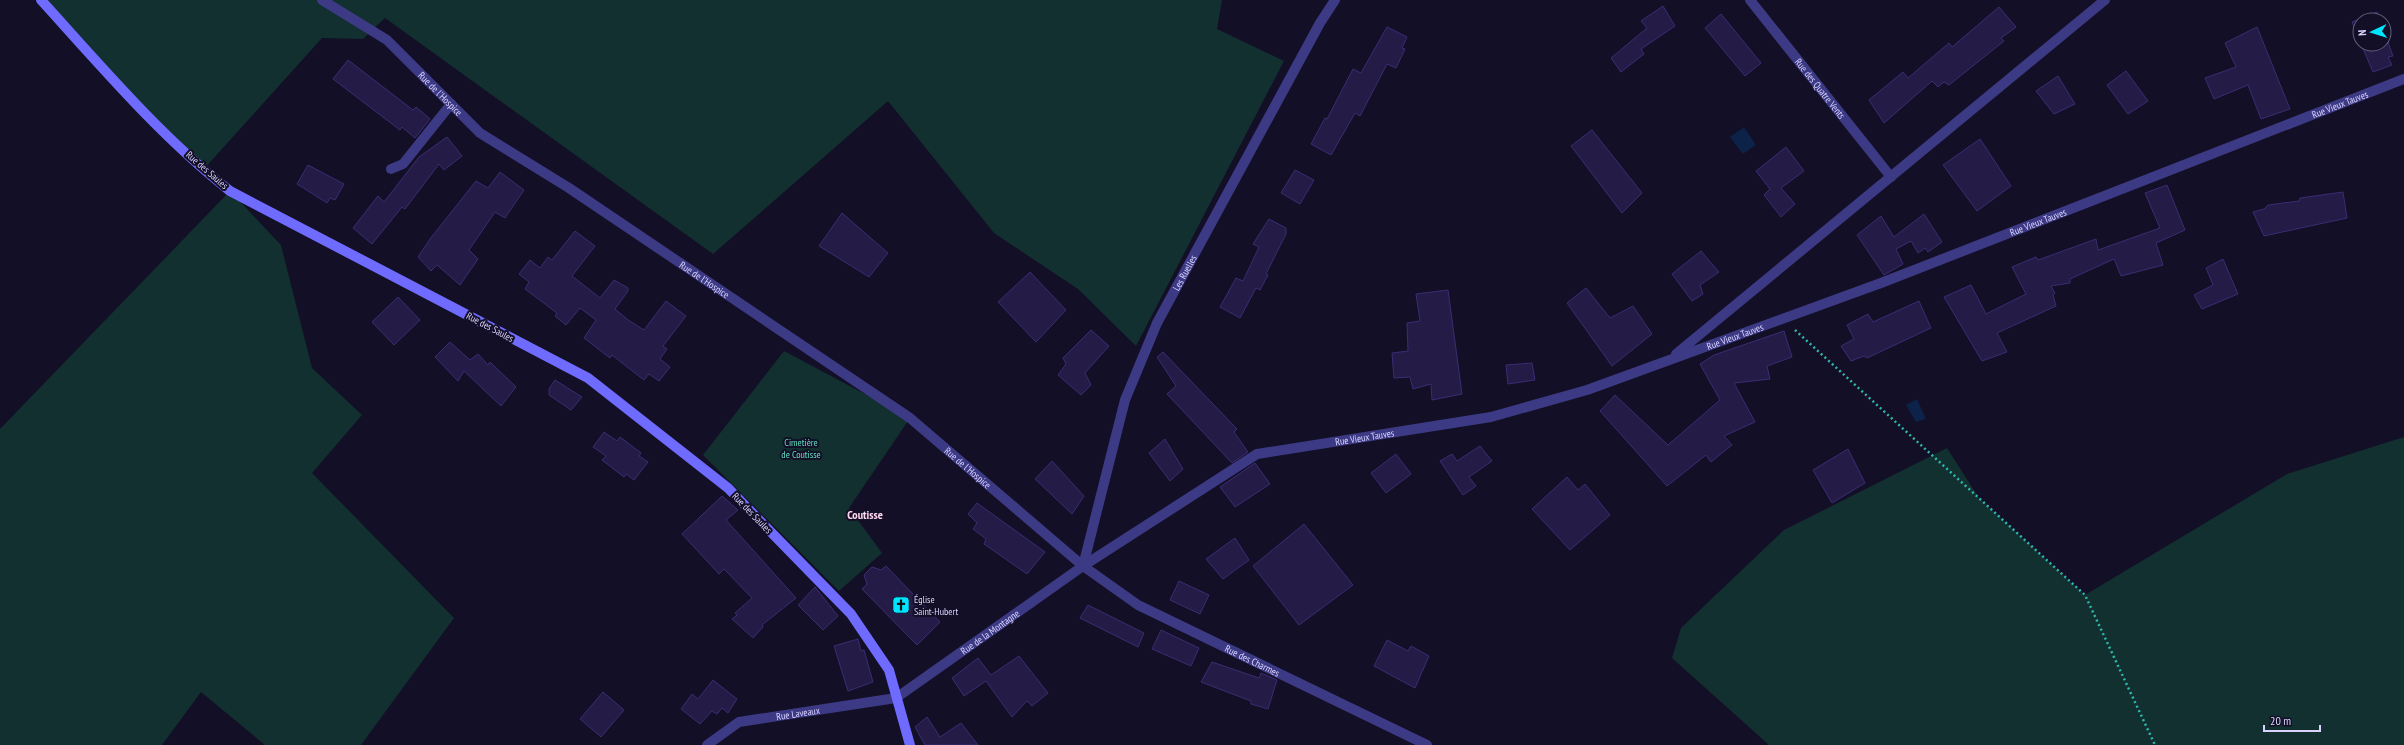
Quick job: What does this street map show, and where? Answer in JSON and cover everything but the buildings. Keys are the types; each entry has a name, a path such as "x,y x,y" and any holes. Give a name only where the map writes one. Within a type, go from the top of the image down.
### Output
{"street":[{"name":"Rue des Saules","path":"41,0 103,68 203,170 230,191 588,378 728,488 851,614 889,670 910,745"},
{"name":"Rue de l'Hospice","path":"322,0 386,40 480,132 569,188 910,418 1083,566"},
{"name":"Les Ruelles","path":"1083,566 1125,400 1157,324 1317,29 1335,0"},
{"name":"Rue des Quatre Vents","path":"1750,0 1891,177"},
{"name":"Rue Vieux Tauves","path":"1670,359 2104,0"},
{"name":"Rue Vieux Tauves","path":"1083,566 1256,454 1491,417 1587,390 1881,283 2404,80"},
{"path":"392,169 403,164 451,104"},
{"name":"Rue de la Montagne","path":"896,698 1083,566"},
{"name":"Rue des Charmes","path":"1083,566 1138,605 1427,745"},
{"name":"Rue Laveaux","path":"707,745 738,722 896,698"}],"path":[{"path":"1783,319 2085,595 2155,745"}],"green space":[{"path":"48,0 1222,0 1217,29 1284,61 1136,346 1078,289 994,233 888,101 713,254 385,18 363,39 322,38 203,170 103,68"},
{"path":"230,191 281,245 312,368 362,415 312,473 454,618 361,745 265,745 201,692 162,745 0,745 0,429"},
{"name":"Cimetière de Coutisse","path":"784,351 910,418 849,508 882,553 839,591 703,455"},
{"path":"2404,437 2404,745 1769,745 1672,658 1681,628 1784,530 1947,448 1979,498 2085,595 2287,474"}],"water":[{"path":"1744,127 1756,145 1743,154 1730,137"},
{"path":"1917,399 1926,419 1916,422 1906,405"}],"place":[{"name":"Église Saint-Hubert","path":"901,605"}],"district":[{"name":"Coutisse","path":"865,514"}]}
